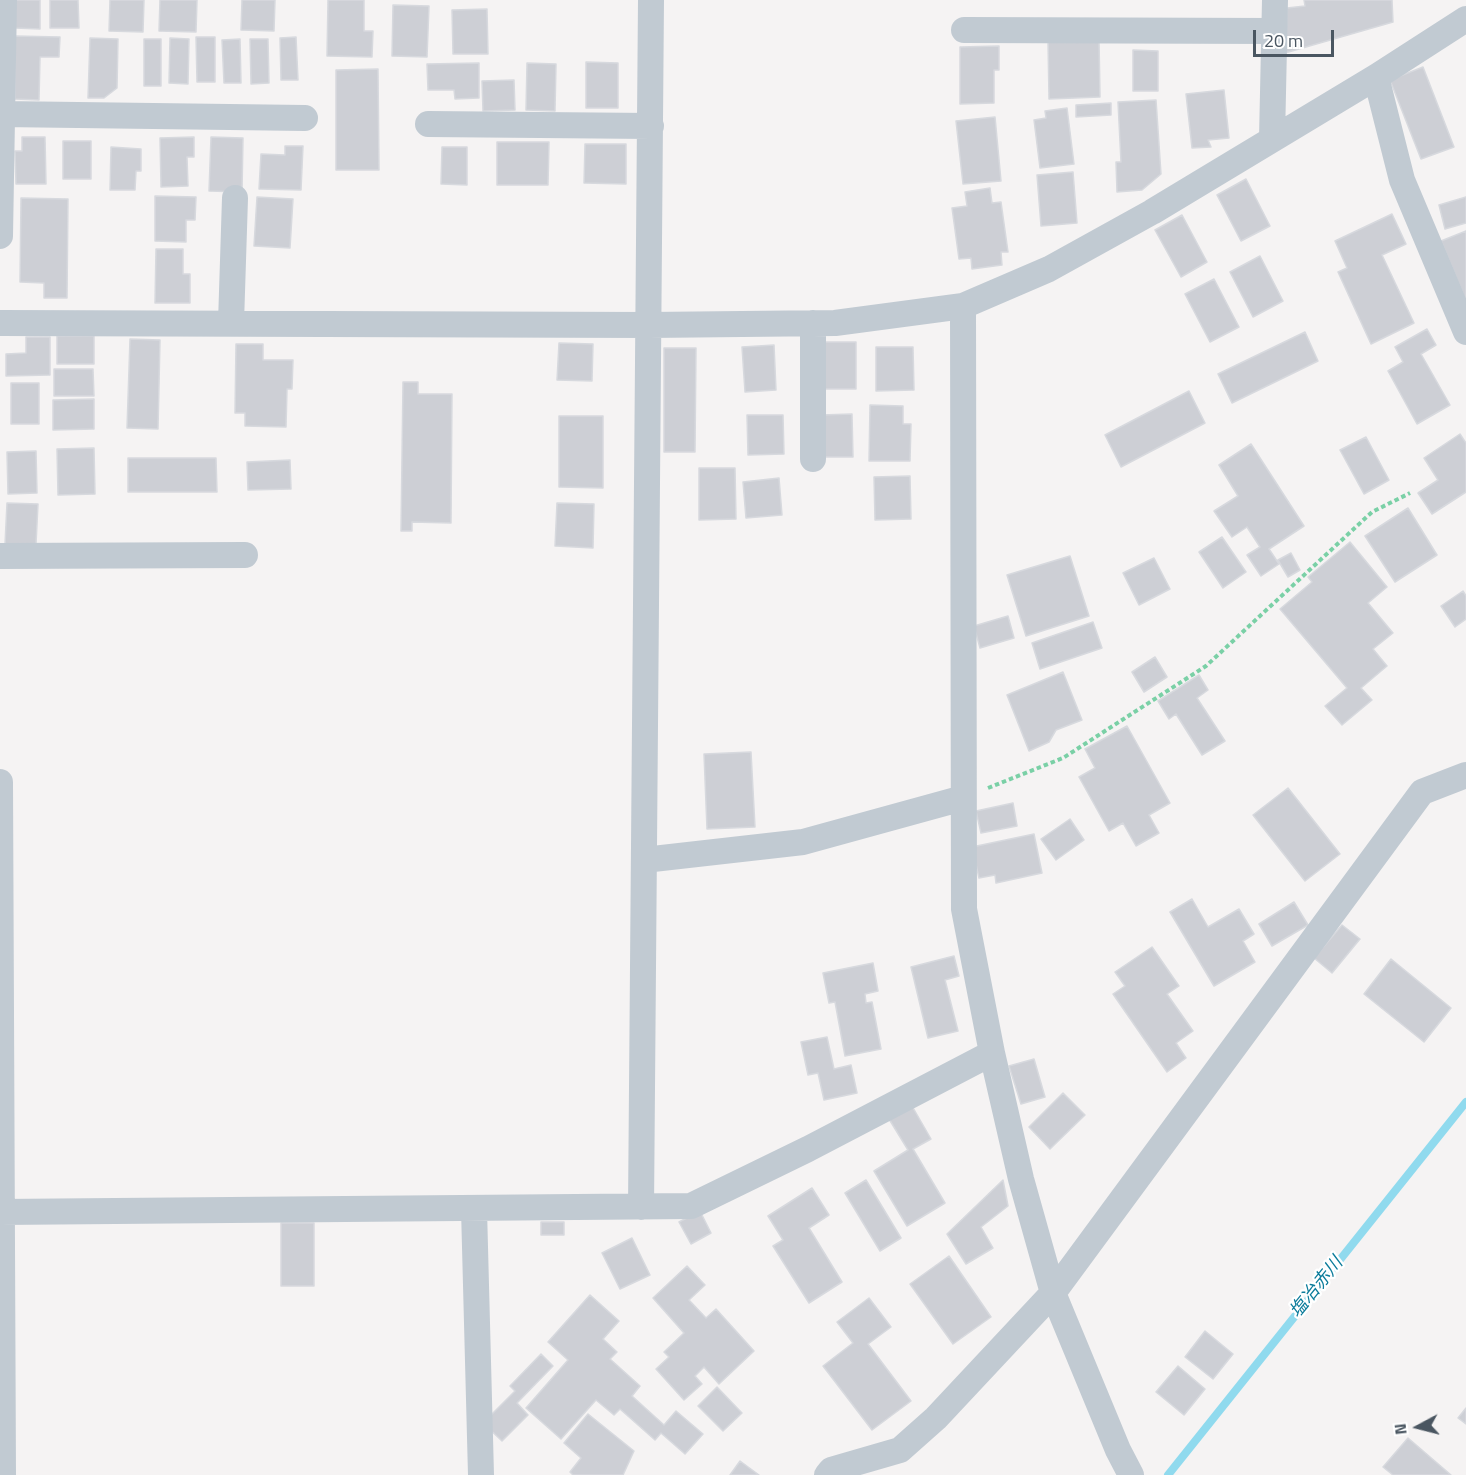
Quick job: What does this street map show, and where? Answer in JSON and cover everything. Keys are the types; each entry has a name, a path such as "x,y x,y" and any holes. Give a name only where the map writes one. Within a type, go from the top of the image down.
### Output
{"street":[{"path":"0,236 4,0"},
{"path":"641,1207 651,0"},
{"path":"1272,139 1275,0"},
{"path":"0,323 649,325 835,323 963,306 1049,269 1152,212 1376,77 1466,19"},
{"path":"964,30 1274,31"},
{"path":"1376,77 1402,180 1466,332"},
{"path":"2,114 305,118"},
{"path":"428,124 651,126"},
{"path":"231,323 235,198"},
{"path":"963,306 964,909 992,1053 1021,1179 1053,1293 1118,1450 1131,1475"},
{"path":"813,323 813,459"},
{"path":"0,556 245,555"},
{"path":"827,1475 831,1470 900,1450 936,1418 1053,1293 1422,792 1466,775"},
{"path":"0,782 3,1475"},
{"path":"645,860 803,842 963,798"},
{"path":"1,1212 692,1206 808,1149 992,1053"},
{"path":"474,1209 481,1475"}],"path":[{"path":"963,798 1063,758 1206,666 1372,512 1410,493"}],"building":[{"path":"15,0 40,0 40,29 15,28"},
{"path":"50,0 78,0 79,28 50,28"},
{"path":"110,0 144,0 143,32 109,31"},
{"path":"160,0 197,0 196,32 159,31"},
{"path":"242,0 275,0 274,31 241,30"},
{"path":"328,0 364,0 364,31 373,31 372,57 327,56"},
{"path":"1304,0 1392,0 1393,22 1285,53 1287,8 1305,6"},
{"path":"393,5 429,6 427,57 392,56"},
{"path":"487,9 488,54 453,54 452,10"},
{"path":"15,36 60,37 59,57 40,57 39,100 15,99"},
{"path":"196,37 215,37 215,82 197,82"},
{"path":"296,37 298,80 281,80 280,38"},
{"path":"90,38 118,39 117,88 104,98 88,98"},
{"path":"170,38 189,39 188,84 169,83"},
{"path":"144,39 161,39 161,86 144,86"},
{"path":"240,39 241,83 224,83 222,40"},
{"path":"250,39 268,39 269,83 251,84"},
{"path":"1099,39 1100,97 1049,99 1048,41"},
{"path":"999,46 999,70 994,70 994,103 960,104 960,47"},
{"path":"1133,50 1158,51 1158,91 1133,91"},
{"path":"586,62 618,63 618,108 586,108"},
{"path":"479,63 479,98 455,99 454,90 428,90 427,64"},
{"path":"527,63 556,64 555,111 526,110"},
{"path":"1423,67 1454,147 1421,159 1390,80"},
{"path":"378,69 379,170 336,170 336,70"},
{"path":"514,80 515,110 483,111 482,81"},
{"path":"1224,90 1229,138 1208,140 1211,147 1192,148 1186,94"},
{"path":"1156,100 1161,174 1142,190 1117,192 1116,162 1121,162 1118,102"},
{"path":"1111,103 1111,115 1076,117 1076,105"},
{"path":"1067,108 1074,164 1040,168 1034,120 1046,118 1045,111"},
{"path":"995,117 1001,181 963,184 956,121"},
{"path":"22,137 45,137 46,184 16,184 15,151 22,151"},
{"path":"194,137 194,157 187,157 188,186 161,187 160,138"},
{"path":"211,137 243,138 242,192 209,191"},
{"path":"63,141 91,141 91,179 63,179"},
{"path":"497,142 549,142 548,185 497,185"},
{"path":"585,144 626,144 626,184 584,183"},
{"path":"285,146 303,146 301,190 259,189 261,154 285,155"},
{"path":"111,147 141,149 141,171 136,171 135,190 110,190"},
{"path":"442,147 467,147 467,185 441,184"},
{"path":"1073,172 1077,223 1041,226 1037,175"},
{"path":"1246,179 1270,226 1241,241 1217,195"},
{"path":"990,188 992,203 1001,202 1008,252 1001,252 1002,265 972,269 971,258 959,259 952,208 967,206 965,192"},
{"path":"155,196 196,197 195,220 186,220 186,242 155,241"},
{"path":"257,197 293,199 290,248 254,246"},
{"path":"1466,197 1466,223 1445,229 1439,205"},
{"path":"21,198 68,199 67,298 44,298 44,283 20,282"},
{"path":"1392,214 1406,244 1382,255 1414,323 1371,344 1338,272 1347,268 1335,241"},
{"path":"1182,215 1207,262 1181,277 1155,230"},
{"path":"1466,231 1466,301 1441,241"},
{"path":"156,249 183,249 183,274 190,274 190,303 155,303"},
{"path":"1260,256 1283,301 1253,317 1230,272"},
{"path":"1214,279 1239,327 1210,342 1185,294"},
{"path":"1427,329 1436,345 1421,354 1450,405 1417,424 1388,371 1403,362 1395,347"},
{"path":"1305,332 1318,361 1232,403 1218,374"},
{"path":"57,336 94,336 94,364 57,364"},
{"path":"26,337 50,337 50,375 6,376 6,354 26,353"},
{"path":"130,339 160,340 158,429 127,428"},
{"path":"823,342 856,342 856,389 824,389"},
{"path":"559,343 593,344 592,381 557,380"},
{"path":"236,344 263,344 263,360 293,360 292,389 287,389 286,427 245,426 245,413 235,413"},
{"path":"774,345 776,390 745,392 742,347"},
{"path":"876,347 913,347 914,390 876,391"},
{"path":"664,348 696,348 695,452 664,452"},
{"path":"54,369 93,369 94,396 54,396"},
{"path":"403,382 418,382 418,394 452,394 451,523 412,522 412,531 401,531"},
{"path":"11,383 39,383 39,424 11,424"},
{"path":"1189,391 1205,423 1121,467 1105,435"},
{"path":"94,399 94,429 53,430 53,400"},
{"path":"870,405 903,406 903,424 911,424 910,461 869,461"},
{"path":"852,414 853,457 821,457 821,415"},
{"path":"747,415 783,415 784,454 748,455"},
{"path":"559,416 603,416 603,488 559,487"},
{"path":"1460,434 1466,443 1466,492 1432,514 1418,493 1438,480 1424,458"},
{"path":"1366,437 1389,480 1364,494 1340,450"},
{"path":"1251,444 1304,526 1269,549 1279,564 1261,576 1247,555 1260,547 1247,527 1232,537 1214,511 1238,496 1219,465"},
{"path":"94,448 95,494 58,495 57,449"},
{"path":"36,451 37,493 8,494 7,452"},
{"path":"128,458 216,458 217,492 128,492"},
{"path":"290,460 291,489 248,490 247,462"},
{"path":"699,468 735,468 736,519 699,520"},
{"path":"910,476 911,519 875,520 874,477"},
{"path":"779,478 782,515 746,518 743,482"},
{"path":"7,503 38,504 36,544 5,544"},
{"path":"557,503 594,504 593,548 555,546"},
{"path":"1408,508 1437,555 1395,582 1365,536"},
{"path":"1222,537 1246,572 1223,588 1199,552"},
{"path":"1350,542 1387,587 1368,603 1393,633 1373,649 1387,666 1361,688 1372,700 1342,725 1325,706 1347,688 1280,609 1312,582 1308,577"},
{"path":"1291,553 1300,570 1288,577 1278,560"},
{"path":"1070,556 1089,616 1026,636 1007,575"},
{"path":"1154,558 1170,589 1139,605 1123,573"},
{"path":"1463,591 1466,596 1466,619 1455,627 1441,606"},
{"path":"1008,616 1014,638 980,648 974,626"},
{"path":"1093,622 1102,648 1040,669 1032,643"},
{"path":"1155,657 1167,677 1144,692 1132,672"},
{"path":"1063,672 1082,720 1056,730 1049,742 1029,751 1007,695"},
{"path":"1199,675 1208,690 1197,698 1225,741 1202,755 1176,714 1169,719 1158,701"},
{"path":"1127,726 1170,803 1149,815 1159,833 1136,846 1123,823 1109,831 1079,777 1095,768 1085,749"},
{"path":"751,752 755,827 707,829 704,754"},
{"path":"1288,788 1340,854 1305,881 1253,815"},
{"path":"1013,803 1017,826 981,833 976,811"},
{"path":"1070,819 1084,840 1056,860 1041,839"},
{"path":"1034,834 1042,873 996,883 995,875 979,878 972,847"},
{"path":"1192,899 1208,927 1239,909 1254,934 1243,941 1255,962 1214,986 1170,912"},
{"path":"1294,902 1308,925 1272,946 1259,924"},
{"path":"1342,925 1360,939 1332,973 1314,958"},
{"path":"1152,947 1179,986 1167,994 1193,1031 1176,1043 1186,1058 1167,1072 1113,994 1125,986 1115,972"},
{"path":"954,956 959,976 945,980 958,1031 928,1038 911,967"},
{"path":"1391,959 1451,1008 1424,1042 1364,994"},
{"path":"873,963 878,991 865,994 866,1003 872,1002 881,1049 845,1056 835,1002 829,1003 823,973"},
{"path":"827,1037 834,1069 851,1065 857,1093 824,1100 818,1073 808,1075 801,1042"},
{"path":"1034,1059 1045,1097 1021,1104 1009,1066"},
{"path":"1063,1093 1085,1115 1050,1149 1029,1127"},
{"path":"912,1106 931,1139 913,1149 945,1203 907,1226 874,1171 908,1150 889,1119"},
{"path":"866,1180 901,1238 880,1251 845,1193"},
{"path":"1003,1180 1008,1206 981,1227 993,1248 966,1264 947,1234"},
{"path":"812,1188 829,1215 809,1228 842,1282 809,1303 773,1246 783,1240 768,1216"},
{"path":"700,1211 711,1233 691,1244 679,1222"},
{"path":"541,1222 564,1222 564,1235 541,1235"},
{"path":"281,1223 314,1223 314,1286 281,1286"},
{"path":"632,1238 650,1275 620,1289 602,1253"},
{"path":"949,1256 991,1317 953,1344 910,1284"},
{"path":"687,1266 705,1285 689,1300 706,1318 716,1309 754,1351 719,1384 704,1367 695,1376 702,1384 684,1400 656,1369 669,1357 664,1352 684,1333 653,1298"},
{"path":"590,1295 619,1321 603,1339 617,1352 610,1359 640,1386 632,1396 664,1425 676,1411 703,1434 685,1454 661,1433 655,1440 620,1409 614,1415 596,1400 561,1439 526,1408 568,1360 548,1342"},
{"path":"869,1298 891,1327 868,1344 911,1401 872,1430 823,1366 853,1343 837,1322"},
{"path":"1205,1331 1233,1354 1213,1379 1185,1357"},
{"path":"541,1354 553,1366 517,1403 528,1415 502,1441 483,1423 515,1391 510,1386"},
{"path":"1178,1366 1205,1389 1184,1415 1156,1392"},
{"path":"717,1387 742,1413 723,1431 698,1406"},
{"path":"1466,1408 1466,1424 1458,1418"},
{"path":"588,1414 634,1451 623,1475 573,1475 570,1472 581,1458 564,1443"},
{"path":"1408,1438 1451,1475 1393,1475 1383,1467"},
{"path":"740,1461 759,1475 730,1475"}],"waterway":[{"name":"塩冶赤川","path":"1168,1475 1466,1102"}]}
